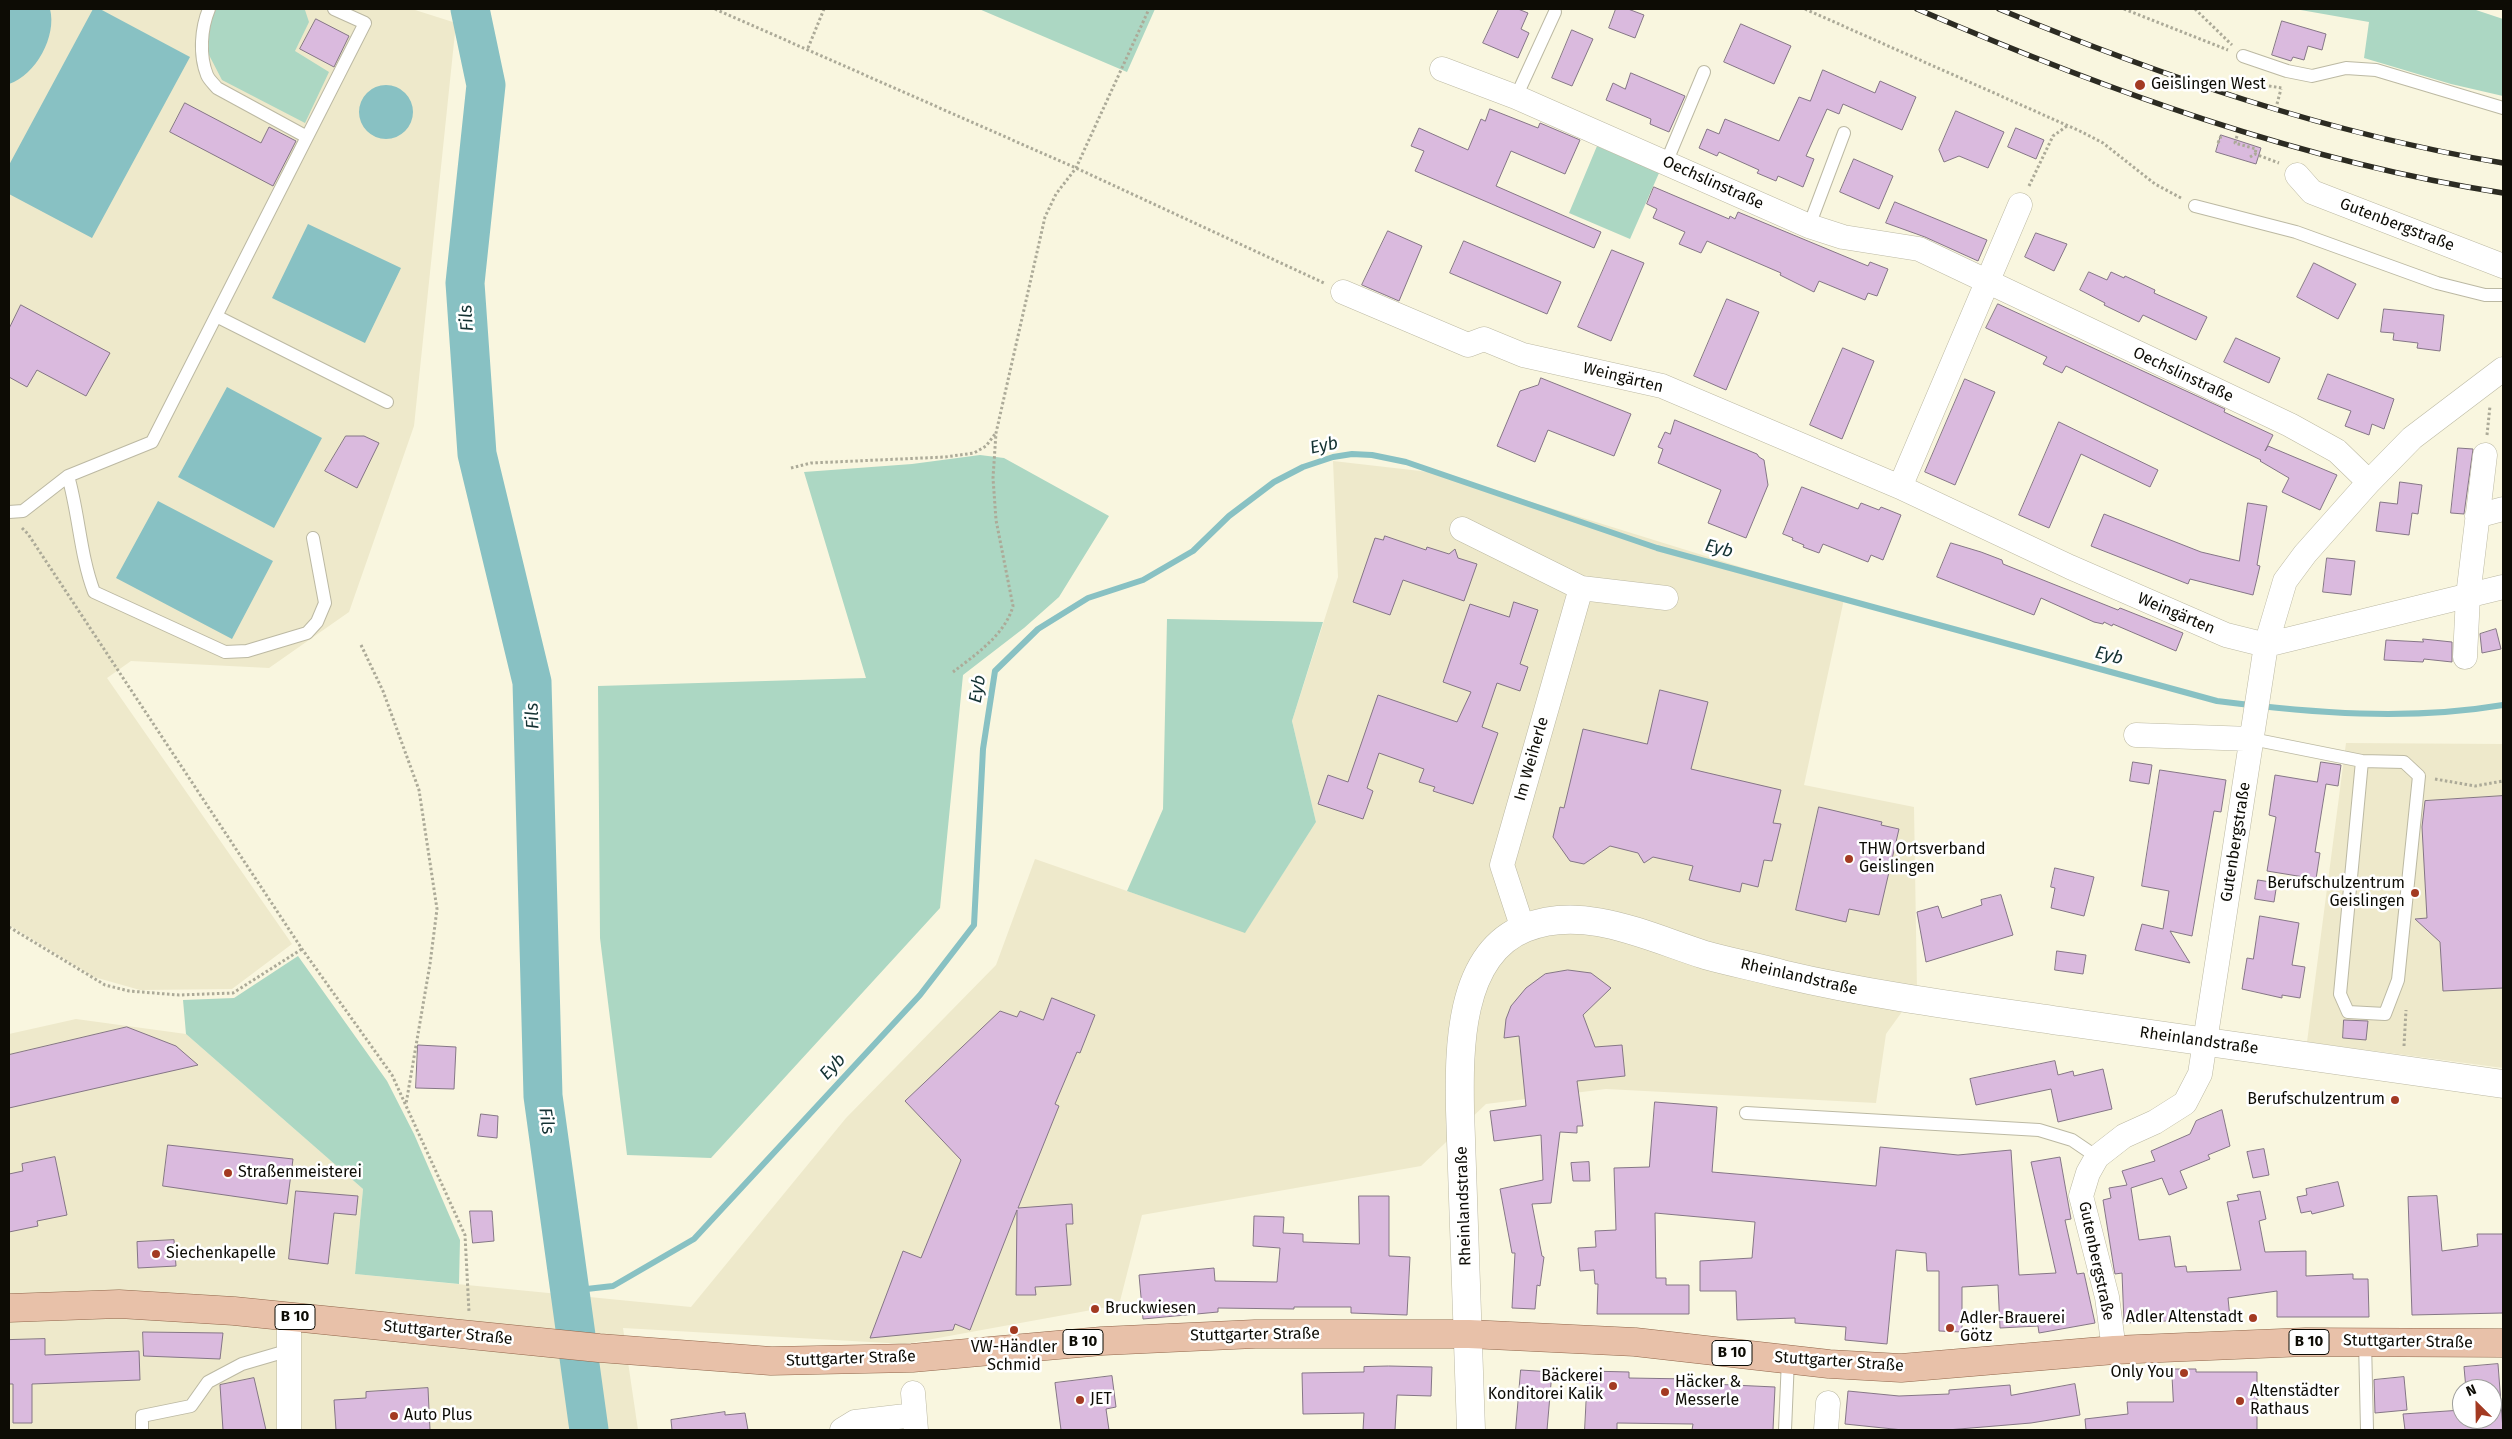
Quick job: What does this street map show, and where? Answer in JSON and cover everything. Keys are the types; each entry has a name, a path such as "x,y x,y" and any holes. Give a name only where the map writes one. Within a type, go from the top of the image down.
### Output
{"main road":[{"name":"Rheinlandstraße","path":"1471,1430 1460,1110 1460,1062 1464,1021 1471,991 1485,962 1504,941 1523,929 1556,919 1601,921 1710,956 1831,986 2206,1043 2503,1084"},
{"name":"Stuttgarter Straße","path":"9,1308 119,1304 289,1317 599,1348 771,1361 912,1358 1102,1340 1255,1334 1469,1334 1635,1342 1829,1364 1901,1368 2114,1350 2365,1341 2503,1344"}],"street":[{"name":"Oechslinstraße","path":"1442,69 1516,97 1809,226 1843,237 1919,249 2290,425 2337,451 2369,482"},
{"name":"Gutenbergstraße","path":"2297,175 2312,192 2503,266"},
{"path":"1900,488 2020,206"},
{"name":"Weingärten","path":"1343,292 1468,345 1484,339 1522,354 1662,386 1900,488 2170,612 2226,635 2265,655 2503,587"},
{"name":"Gutenbergstraße","path":"2114,1350 2106,1297 2081,1196 2088,1172 2097,1157 2124,1136 2154,1122 2185,1103 2200,1074 2265,655 2285,581 2305,554 2369,482 2412,438 2498,372"},
{"path":"2465,657 2468,596 2485,455"},
{"path":"2477,516 2503,509"},
{"path":"1462,529 1581,588 1666,598"},
{"name":"Im Weiherle","path":"1523,929 1502,865 1581,588"},
{"path":"2136,735 2253,732"},
{"path":"289,1317 289,1430"},
{"path":"1826,1430 1828,1403"},
{"path":"842,1430 855,1422 914,1413"}],"lane":[{"path":"209,9 203,24 203,50 207,76 217,88 307,137"},
{"path":"12,517 68,476 152,442 365,23 334,9"},
{"path":"1516,97 1554,12"},
{"path":"2243,56 2312,76 2346,68 2376,70 2503,108"},
{"path":"1666,163 1704,72"},
{"path":"1809,226 1844,133"},
{"path":"2195,206 2296,232 2437,283 2485,295 2503,295"},
{"path":"216,316 387,402"},
{"path":"68,476 75,499 88,577 94,592 225,652 247,651 307,633 318,622 325,604 313,538"},
{"path":"2253,732 2362,761 2404,762 2419,776 2398,980 2385,1014 2348,1012 2340,994 2362,761"},
{"path":"1746,1113 2039,1130 2072,1140 2097,1157"},
{"path":"2365,1341 2367,1430"},
{"path":"142,1430 142,1416 191,1406 208,1382 242,1364 290,1350"},
{"path":"1785,1430 1788,1359"}],"path":[{"path":"715,9 808,48 1076,168 1343,292"},
{"path":"808,48 824,9"},
{"path":"952,672 1003,628 1010,618 1013,606 996,520 993,478 996,434 1045,217 1056,194 1076,168 1149,9"},
{"path":"1804,9 2103,143 2155,184 2195,206"},
{"path":"2124,9 2243,56"},
{"path":"2195,9 2243,56"},
{"path":"2277,104 2281,89"},
{"path":"2020,206 2053,136 2067,126"},
{"path":"2218,143 2220,136"},
{"path":"2236,136 2235,143 2256,149 2255,154"},
{"path":"2250,157 2255,154"},
{"path":"2255,154 2264,159"},
{"path":"2485,455 2498,372"},
{"path":"791,468 811,463 945,457 974,452 986,446 996,434"},
{"path":"12,517 28,534 302,949 392,1075 465,1236 481,1336"},
{"path":"361,645 384,691 419,790 437,909 430,964 406,1104"},
{"path":"2419,776 2475,786 2503,781"},
{"path":"9,927 104,985 129,991 179,995 233,993 302,949"},
{"path":"2398,980 2408,996 2402,1069"}],"shaded area":[{"path":"9,9 412,9 456,23 414,426 349,612 269,668 131,661 107,678 292,944 232,989 140,990 94,977 9,925"},
{"path":"1333,461 1438,473 1844,599 1804,785 1914,807 1917,991 1886,1034 1876,1103 1606,1089 1486,1104 1421,1166 1142,1215 1119,1305 905,1344 623,1328 638,1430 9,1430 9,1034 76,1019 186,1034 363,1189 355,1274 691,1307 846,1118 996,965 1035,859 1245,932 1316,822 1292,721 1338,577"},
{"name":"Berufschulzentrum Geislingen","path":"2346,743 2503,744 2503,1068 2307,1042"}],"green space":[{"path":"217,9 305,10 309,22 295,51 329,72 305,123 222,80 209,55 208,34 212,15"},
{"path":"979,9 1155,9 1127,72"},
{"path":"2295,9 2473,9 2503,19 2503,96 2451,84 2364,58 2369,22"},
{"path":"1597,146 1659,173 1630,239 1569,213"},
{"path":"980,455 1004,458 1109,516 1059,597 1024,628 963,675 940,908 711,1158 627,1155 600,938 598,686 866,678 804,472 912,464"},
{"path":"1167,619 1323,622 1292,721 1316,822 1245,933 1127,891 1163,809"},
{"path":"298,956 387,1081 414,1134 460,1240 459,1284 355,1274 363,1189 186,1034 183,1000 234,998"}],"water":[{"path":"9,9 50,9 51,20 47,42 36,63 19,79 9,84"},
{"path":"93,9 100,9 190,57 92,238 9,194 9,165"},
{"path":"381,85 391,85 405,93 411,102 413,112 411,122 405,131 391,139 381,139 371,134 364,127 359,117 359,107 364,97 371,90"},
{"path":"308,224 401,268 365,343 272,298"},
{"path":"227,387 322,438 274,528 178,477"},
{"path":"158,501 273,561 232,639 116,578"}],"building":[{"path":"1499,9 1518,9 1528,13 1521,29 1529,33 1518,58 1483,43"},
{"path":"1616,9 1628,9 1644,15 1635,38 1609,28"},
{"path":"316,19 349,36 334,67 300,49"},
{"path":"2282,21 2326,34 2322,50 2308,46 2304,60 2293,57 2291,61 2272,55"},
{"path":"1741,24 1791,46 1774,84 1724,62"},
{"path":"1572,30 1593,39 1572,86 1552,78"},
{"path":"1823,70 1875,93 1880,81 1916,97 1902,130 1843,104 1839,114 1827,109 1806,156 1814,159 1803,187 1778,176 1776,181 1757,173 1759,170 1719,152 1717,156 1699,148 1707,129 1719,134 1725,119 1779,141 1799,97 1810,101"},
{"path":"1631,73 1685,96 1669,132 1650,124 1651,119 1606,100 1613,83 1625,89"},
{"path":"185,103 261,143 269,127 296,141 273,186 170,132"},
{"path":"1490,109 1538,128 1540,123 1580,140 1565,174 1511,151 1496,186 1601,232 1594,248 1415,171 1424,151 1411,146 1419,128 1468,150 1481,119 1485,121"},
{"path":"1956,111 2004,132 1988,168 1959,156 1944,162 1939,150"},
{"path":"2016,128 2044,140 2036,159 2008,147"},
{"path":"2221,135 2261,148 2256,164 2216,152"},
{"path":"1854,159 1893,176 1879,209 1840,192"},
{"path":"1654,187 1729,219 1730,216 1735,219 1738,212 1868,266 1870,262 1888,269 1877,296 1868,293 1865,300 1819,281 1814,292 1780,275 1781,273 1707,241 1701,253 1679,244 1685,232 1653,218 1657,209 1647,204"},
{"path":"1895,202 1987,240 1978,261 1925,237 1886,223"},
{"path":"1388,231 1422,246 1399,301 1362,285"},
{"path":"2036,233 2067,244 2054,271 2025,257"},
{"path":"1464,241 1561,282 1547,314 1450,273"},
{"path":"1612,250 1644,263 1611,341 1578,327"},
{"path":"2314,263 2356,284 2338,319 2297,297"},
{"path":"2089,272 2107,280 2111,272 2124,278 2125,276 2155,290 2154,293 2207,317 2196,340 2143,315 2139,322 2104,305 2105,303 2080,290"},
{"path":"1727,299 1759,312 1726,390 1694,376"},
{"path":"1998,304 2225,409 2224,412 2273,435 2265,451 2268,446 2337,475 2320,510 2282,492 2289,478 2261,460 2066,366 2062,373 2043,364 2047,357 1986,328"},
{"path":"21,305 110,353 86,396 37,370 27,387 9,377 9,329"},
{"path":"2384,309 2444,315 2440,351 2417,348 2418,343 2393,340 2394,333 2381,332"},
{"path":"2236,338 2280,358 2269,383 2224,362"},
{"path":"1843,348 1874,361 1842,439 1810,425"},
{"path":"2328,374 2394,399 2384,429 2372,424 2369,435 2345,426 2351,411 2318,399"},
{"path":"1541,378 1631,414 1614,456 1548,430 1535,462 1497,446 1520,391 1538,385"},
{"path":"1965,379 1995,392 1955,485 1925,472"},
{"path":"1675,420 1757,454 1764,460 1768,485 1746,538 1708,523 1721,490 1658,463 1663,449 1658,447 1665,432 1670,434"},
{"path":"2059,422 2158,470 2150,487 2081,454 2049,528 2019,515"},
{"path":"346,436 364,436 379,443 357,488 325,471"},
{"path":"2458,448 2473,449 2464,514 2451,513"},
{"path":"2400,482 2422,485 2418,514 2412,513 2409,535 2376,531 2380,502 2397,504"},
{"path":"1802,487 1858,509 1861,503 1879,510 1881,507 1901,515 1883,560 1871,555 1868,562 1823,544 1819,553 1803,547 1804,545 1783,534"},
{"path":"2248,503 2267,506 2257,565 2260,566 2253,595 2190,579 2188,584 2091,546 2104,514 2201,552 2239,561"},
{"path":"1385,536 1426,550 1427,547 1449,554 1455,549 1458,558 1477,564 1464,601 1403,580 1390,615 1353,602 1375,538 1383,540"},
{"path":"1951,543 2002,560 2003,564 2118,610 2120,608 2183,633 2176,651 2113,624 2112,626 2104,622 2103,624 2094,622 2041,598 2034,615 1937,577"},
{"path":"2327,558 2355,561 2351,595 2323,592"},
{"path":"1514,602 1538,610 1520,664 1528,667 1520,691 1497,683 1482,727 1498,733 1473,804 1433,791 1435,787 1419,782 1424,769 1379,753 1367,788 1373,791 1363,819 1318,804 1328,775 1348,782 1378,695 1457,722 1471,692 1443,682 1470,604 1509,617"},
{"path":"2496,629 2501,649 2482,653 2480,634"},
{"path":"2423,639 2452,642 2452,662 2424,659 2423,662 2384,660 2386,640 2423,642"},
{"path":"1660,690 1708,702 1691,769 1781,790 1773,823 1781,824 1772,861 1764,860 1758,887 1742,883 1740,892 1689,880 1693,866 1653,857 1644,863 1638,853 1610,846 1584,864 1570,861 1553,837 1560,807 1564,808 1583,729 1647,744"},
{"path":"2133,762 2152,765 2149,784 2130,781"},
{"path":"2321,762 2341,765 2338,786 2326,784 2315,852 2320,853 2316,879 2267,871 2276,817 2269,815 2275,775 2317,782"},
{"path":"2160,770 2226,780 2221,812 2214,811 2192,936 2170,931 2190,963 2135,950 2142,924 2163,929 2169,891 2142,886"},
{"path":"2503,796 2503,988 2443,991 2440,942 2415,919 2427,918 2422,827 2425,801"},
{"name":"THW Ortsverband Geislingen","path":"1819,807 1882,822 1881,825 1899,829 1879,915 1849,909 1846,922 1796,910"},
{"path":"2055,868 2094,877 2084,916 2051,908 2055,888 2051,887"},
{"path":"2258,880 2277,883 2274,902 2255,899"},
{"path":"2001,895 2013,935 1926,962 1917,912 1938,906 1942,918 1982,905 1981,900"},
{"path":"2260,916 2299,923 2292,965 2305,967 2300,998 2282,995 2282,998 2242,989 2247,958 2253,959"},
{"path":"2057,951 2086,955 2083,974 2055,970"},
{"path":"1568,970 1591,973 1611,988 1583,1015 1595,1047 1622,1045 1625,1076 1577,1081 1583,1126 1577,1126 1577,1133 1560,1132 1551,1203 1532,1204 1542,1256 1544,1257 1540,1286 1537,1285 1535,1309 1512,1308 1515,1253 1512,1253 1500,1189 1543,1180 1541,1135 1494,1141 1490,1111 1526,1106 1519,1036 1504,1038 1506,1019 1511,1006 1526,988 1545,974"},
{"path":"1052,998 1095,1015 1080,1053 1077,1052 1055,1104 1059,1106 1018,1208 1072,1204 1073,1224 1066,1224 1071,1285 1035,1287 1036,1295 1016,1295 1017,1210 970,1330 955,1324 953,1330 870,1338 903,1251 921,1258 961,1160 905,1101 1000,1011 1017,1017 1020,1011 1043,1020"},
{"path":"2344,1020 2368,1021 2366,1040 2343,1038"},
{"path":"127,1027 176,1046 198,1065 9,1108 9,1055"},
{"path":"418,1045 456,1047 454,1089 416,1088"},
{"path":"2055,1061 2058,1075 2073,1071 2074,1076 2103,1069 2112,1109 2058,1122 2051,1089 1976,1105 1970,1079"},
{"path":"1655,1102 1717,1107 1712,1172 1876,1186 1880,1147 1958,1155 2011,1150 2019,1275 2056,1273 2031,1162 2060,1157 2071,1219 2065,1220 2077,1274 2084,1273 2095,1323 2039,1333 2038,1326 2000,1328 1998,1285 1962,1287 1962,1332 1939,1331 1939,1271 1927,1271 1926,1253 1896,1250 1887,1344 1845,1340 1846,1327 1795,1323 1795,1318 1737,1320 1736,1291 1700,1291 1700,1261 1752,1258 1755,1222 1655,1213 1656,1278 1666,1278 1666,1285 1689,1285 1689,1314 1597,1314 1598,1284 1595,1284 1594,1270 1580,1271 1578,1248 1596,1247 1595,1231 1616,1230 1614,1168 1649,1167"},
{"path":"2222,1110 2230,1146 2208,1155 2210,1159 2180,1171 2187,1188 2169,1195 2162,1178 2131,1188 2139,1240 2170,1236 2175,1267 2186,1266 2187,1272 2241,1270 2227,1202 2239,1200 2237,1195 2260,1191 2266,1219 2259,1221 2265,1252 2306,1251 2306,1276 2353,1274 2353,1279 2368,1279 2369,1317 2277,1317 2277,1291 2228,1298 2230,1318 2124,1323 2122,1273 2115,1274 2103,1200 2111,1198 2109,1188 2127,1185 2122,1171 2155,1161 2151,1151 2190,1134 2196,1121"},
{"path":"481,1114 498,1116 497,1138 478,1136"},
{"name":"Straßenmeisterei","path":"168,1145 293,1159 287,1204 163,1186"},
{"path":"2264,1149 2269,1175 2253,1178 2247,1152"},
{"path":"55,1157 67,1215 37,1221 38,1226 9,1232 9,1174 23,1171 22,1164"},
{"path":"1589,1162 1590,1181 1573,1181 1571,1163"},
{"path":"2338,1182 2344,1206 2312,1214 2311,1211 2301,1213 2297,1197 2307,1195 2306,1189"},
{"path":"296,1191 358,1196 356,1215 334,1213 328,1264 289,1259"},
{"path":"1359,1196 1389,1196 1389,1256 1410,1257 1407,1315 1351,1313 1351,1307 1294,1307 1294,1309 1218,1308 1218,1312 1143,1319 1139,1275 1214,1268 1215,1281 1277,1282 1280,1248 1253,1246 1254,1216 1284,1217 1283,1233 1303,1234 1303,1242 1359,1244"},
{"path":"2437,1196 2442,1251 2478,1246 2477,1234 2503,1234 2503,1313 2412,1315 2408,1197"},
{"path":"470,1211 492,1211 494,1241 473,1243"},
{"name":"Siechenkapelle","path":"174,1240 176,1266 138,1268 137,1242"},
{"path":"143,1332 223,1333 220,1359 144,1356"},
{"path":"45,1339 45,1355 139,1351 140,1380 32,1384 32,1423 13,1423 13,1384 9,1384 9,1340"},
{"path":"2498,1364 2499,1379 2465,1379 2464,1367"},
{"path":"1364,1367 1432,1367 1431,1396 1397,1395 1395,1430 1363,1430 1364,1413 1303,1414 1302,1373 1364,1372"},
{"path":"2172,1369 2196,1369 2196,1372 2257,1372 2257,1430 2086,1430 2085,1419 2128,1414 2127,1402 2173,1402"},
{"path":"1521,1370 1552,1372 1547,1430 1516,1430"},
{"path":"1588,1371 1629,1372 1629,1378 1690,1379 1690,1383 1775,1387 1773,1430 1692,1430 1693,1424 1617,1423 1617,1430 1585,1430"},
{"path":"1112,1376 1116,1407 1106,1409 1109,1430 1061,1430 1055,1383"},
{"path":"2404,1377 2407,1410 2375,1413 2374,1380"},
{"path":"254,1378 266,1430 223,1430 220,1385"},
{"path":"2075,1384 2080,1415 2031,1423 1947,1430 1903,1430 1845,1424 1848,1391 1899,1396 1949,1394 1949,1390 2010,1385 2011,1395"},
{"path":"428,1388 430,1430 336,1430 334,1400 366,1398 366,1392"},
{"path":"2452,1411 2452,1429 2502,1429 2502,1417 2503,1430 2405,1430 2403,1414"},
{"path":"725,1412 725,1415 745,1413 748,1430 672,1430 671,1420"}],"waterway":[{"name":"Fils","path":"470,9 486,85 465,283 477,454 532,682 543,1096 589,1430"},
{"name":"Eyb","path":"569,1291 613,1286 694,1239 920,995 974,925 983,749 995,671 1038,629 1088,598 1143,580 1193,551 1229,516 1274,482 1303,467 1333,457 1352,454 1372,455 1406,462 1657,548 2217,701 2288,709 2360,714 2432,713 2503,705"}],"railway":[{"path":"1917,9 2060,67 2204,119 2352,162 2427,179 2503,193"},
{"path":"1999,9 2184,80 2246,100 2374,136 2438,151 2503,163"}],"place":[{"name":"Geislingen West","path":"2140,85"},
{"name":"THW Ortsverband Geislingen","path":"1849,859"},
{"name":"Berufschulzentrum Geislingen","path":"2415,893"},
{"name":"Berufschulzentrum","path":"2395,1100"},
{"name":"Straßenmeisterei","path":"228,1173"},
{"name":"Siechenkapelle","path":"156,1254"},
{"name":"Bruckwiesen","path":"1095,1309"},
{"name":"Adler Altenstadt","path":"2253,1318"},
{"name":"Adler-Brauerei Götz","path":"1950,1328"},
{"name":"VW-Händler Schmid","path":"1014,1330"},
{"name":"Only You","path":"2184,1373"},
{"name":"Bäckerei Konditorei Kalik","path":"1613,1386"},
{"name":"Häcker & Messerle","path":"1665,1392"},
{"name":"JET","path":"1080,1400"},
{"name":"Altenstädter Rathaus","path":"2240,1401"},
{"name":"Auto Plus","path":"394,1416"}]}
